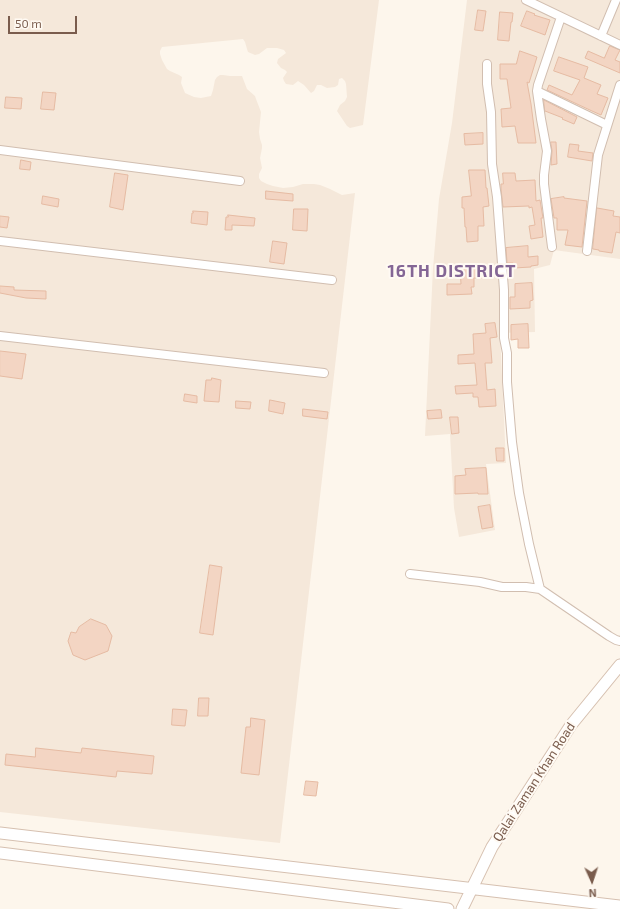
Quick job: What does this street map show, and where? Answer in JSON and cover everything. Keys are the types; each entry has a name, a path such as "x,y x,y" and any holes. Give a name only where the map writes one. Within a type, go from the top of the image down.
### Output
{"main road":[{"name":"Qalai Zaman Khan Road","path":"462,909 492,847 571,725 620,665"},
{"path":"0,833 620,906"},
{"path":"0,853 448,909"}],"street":[{"path":"526,0 620,45"},
{"path":"601,36 616,0"},
{"path":"552,246 544,184 547,151 540,119 537,91 562,17"},
{"path":"487,64 487,84 491,112 492,164 504,290 504,338 507,353 507,382 512,442 519,492 529,544 540,588"},
{"path":"587,251 598,155 620,86"},
{"path":"537,91 607,125"},
{"path":"0,150 240,181"},
{"path":"0,241 332,280"},
{"path":"0,336 324,373"},
{"path":"410,574 502,586 526,586 540,588 616,640 620,641"}],"shaded area":[{"path":"0,0 379,0 363,125 350,128 337,111 347,97 346,84 342,78 339,79 338,85 335,87 327,88 317,85 311,93 298,81 293,85 286,84 283,78 287,72 277,63 278,59 286,53 284,50 267,48 255,55 248,52 243,39 162,47 160,51 162,60 167,69 182,77 181,83 185,93 194,97 201,98 211,96 215,80 220,75 242,76 247,89 255,96 261,112 259,132 262,145 260,158 262,168 259,178 261,181 283,188 303,184 314,184 320,185 342,195 355,193 280,843 0,812"},
{"path":"467,0 620,0 620,259 554,250 550,265 534,269 535,332 500,333 506,463 486,464 495,530 459,537 454,508 450,434 425,436 433,268 439,199 452,123"}],"building":[{"path":"478,10 486,11 483,31 475,30"},
{"path":"527,11 550,20 545,35 521,26"},
{"path":"500,12 513,13 509,41 498,40"},
{"path":"610,46 620,50 615,60 620,62 620,73 585,58 588,51 604,58"},
{"path":"520,51 537,57 529,83 527,82 536,143 518,143 515,126 502,127 501,109 511,108 507,79 500,79 500,64 516,64"},
{"path":"559,57 588,67 584,78 601,85 597,94 608,98 601,115 547,90 549,85 572,95 580,80 554,71"},
{"path":"43,92 56,93 54,110 41,109"},
{"path":"6,97 22,98 21,109 5,108"},
{"path":"544,100 577,117 574,124 545,111"},
{"path":"483,133 483,144 465,145 464,134"},
{"path":"551,142 556,142 557,164 551,165 552,151"},
{"path":"570,144 579,145 578,151 593,153 592,161 568,157"},
{"path":"21,160 31,162 30,170 20,169"},
{"path":"469,170 485,170 489,206 483,207 484,226 478,226 478,241 467,242 464,208 462,208 462,197 471,196"},
{"path":"115,173 128,175 123,210 110,207"},
{"path":"503,173 515,173 516,181 535,180 536,201 540,200 543,218 541,218 543,237 531,239 529,226 535,225 532,207 503,207 501,184 503,184"},
{"path":"266,191 293,194 293,201 266,199"},
{"path":"43,196 59,199 58,207 42,204"},
{"path":"564,197 587,201 582,247 565,245 568,230 557,230 557,218 554,218 551,199"},
{"path":"597,208 614,211 613,216 620,217 620,233 616,232 612,253 593,249"},
{"path":"294,209 308,209 307,231 293,230"},
{"path":"193,211 208,212 207,225 191,223"},
{"path":"228,215 255,218 254,226 232,225 232,230 225,230 226,217 228,217"},
{"path":"0,216 9,217 7,228 0,227"},
{"path":"273,241 287,243 284,264 270,262"},
{"path":"528,246 528,257 538,256 538,265 514,268 513,263 507,263 506,248"},
{"path":"481,267 482,278 474,278 474,287 471,287 472,294 447,295 447,284 461,284 460,268"},
{"path":"532,283 533,300 530,301 530,308 510,309 510,297 515,297 515,284"},
{"path":"0,286 14,287 14,290 46,291 46,299 26,298 0,293"},
{"path":"495,323 497,337 490,338 492,363 485,363 487,390 495,389 496,406 479,407 478,397 473,397 473,393 456,394 455,386 477,385 475,363 458,364 458,355 474,354 473,334 486,333 485,324"},
{"path":"528,324 529,348 518,348 518,339 511,340 511,325"},
{"path":"0,351 26,354 22,379 0,376"},
{"path":"212,378 221,380 219,402 204,401 206,380 211,380"},
{"path":"185,394 197,396 197,403 184,401"},
{"path":"270,400 285,403 283,414 269,411"},
{"path":"236,401 251,402 250,409 236,408"},
{"path":"303,409 328,412 327,419 303,416"},
{"path":"441,410 442,418 428,419 427,411"},
{"path":"450,417 458,417 459,433 452,434"},
{"path":"496,448 504,448 504,461 497,461"},
{"path":"486,468 488,494 455,494 455,476 466,475 465,469"},
{"path":"490,505 493,527 482,529 478,507"},
{"path":"210,565 222,567 213,635 200,633"},
{"path":"91,619 106,625 112,636 108,651 85,660 73,655 68,641 71,632 76,633 79,627"},
{"path":"199,698 209,698 208,716 198,716"},
{"path":"173,709 187,710 185,726 172,725"},
{"path":"251,718 265,720 259,775 241,773 246,727 250,727"},
{"path":"36,748 81,753 82,748 154,756 152,774 117,771 116,777 5,765 6,754 35,757"},
{"path":"306,781 318,782 316,796 304,795"}],"district":[{"name":"16TH DISTRICT","path":"452,271"}]}
